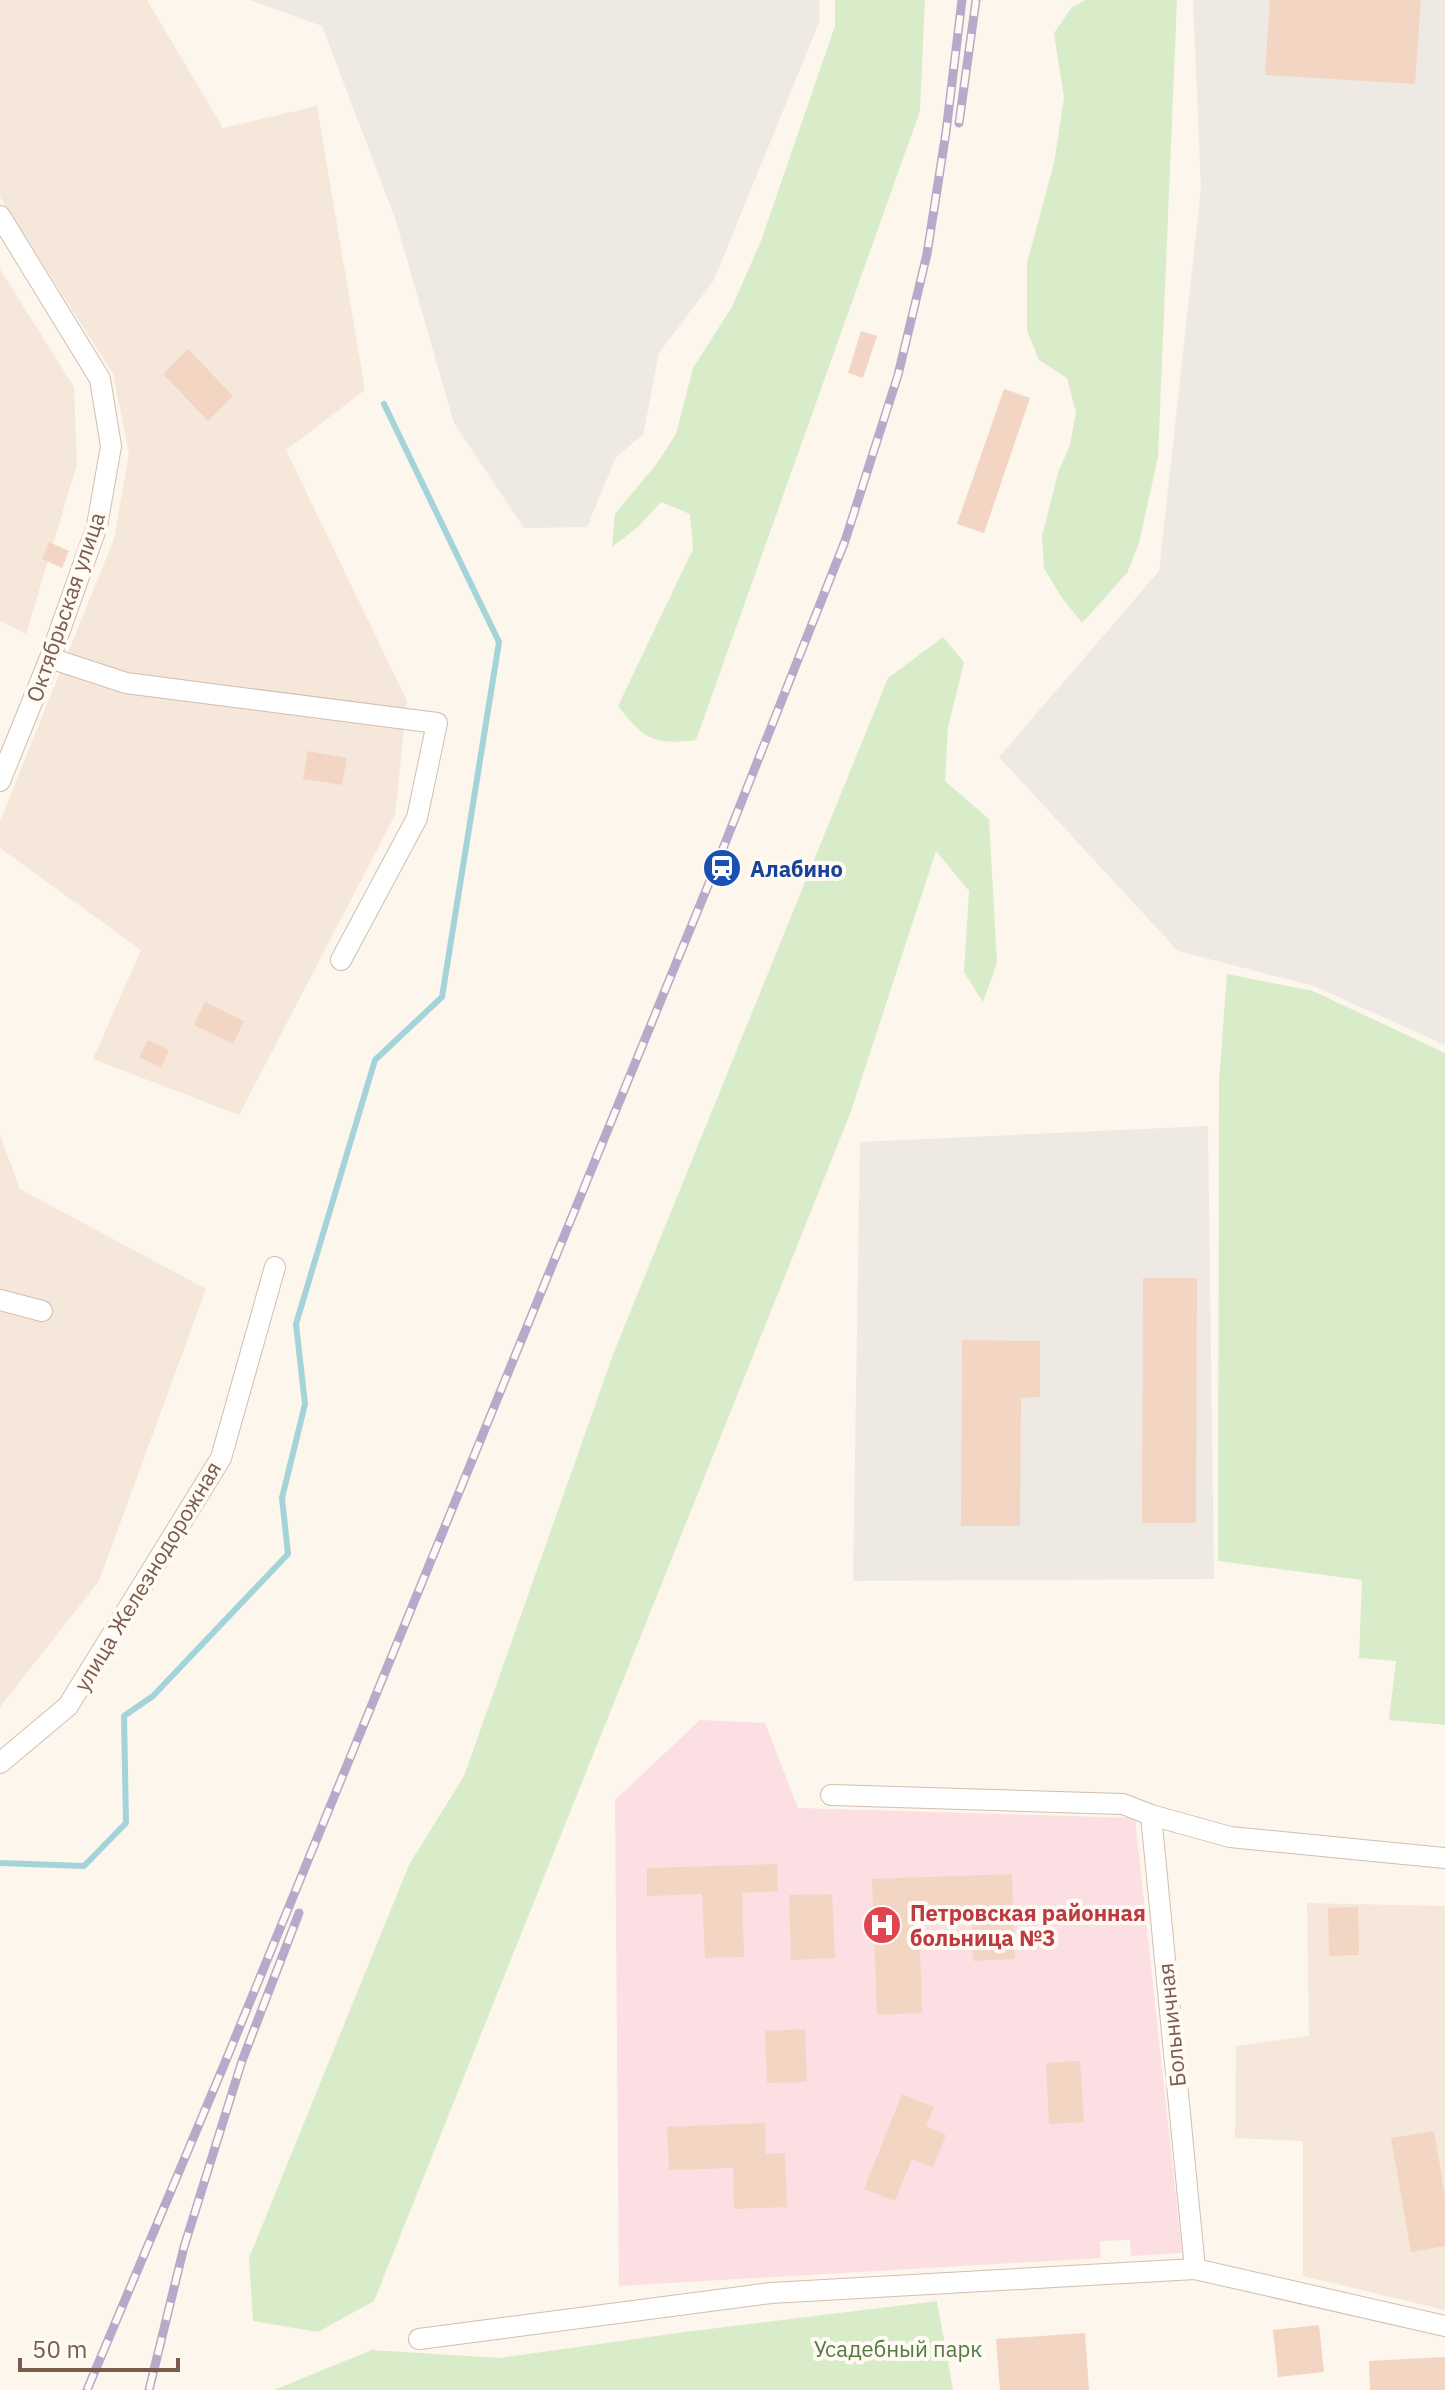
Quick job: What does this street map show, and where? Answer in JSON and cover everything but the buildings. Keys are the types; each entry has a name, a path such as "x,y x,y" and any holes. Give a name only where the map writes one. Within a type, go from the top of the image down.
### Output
{"street":[{"name":"Октябрьская улица","path":"0,216 100,379 111,446 97,526 50,658 0,781"},
{"path":"50,658 126,683 437,723 417,818 341,960"},
{"name":"улица Железнодорожная","path":"0,1763 68,1706 221,1458 275,1267"},
{"path":"0,1300 42,1311"},
{"path":"831,1795 1123,1804 1230,1837 1445,1858"},
{"name":"Больничная","path":"1151,1815 1195,2269"},
{"path":"419,2339 771,2293 1195,2269 1445,2326"}],"shaded area":[{"path":"0,0 147,0 223,128 317,106 365,390 286,450 407,701 395,815 239,1115 93,1059 141,950 0,848 0,821 114,539 129,454 113,374 0,197"},
{"path":"250,0 819,0 820,20 714,280 659,353 643,435 616,457 587,527 524,528 454,423 395,218 322,26"},
{"path":"1193,0 1445,0 1445,1045 1314,986 1178,951 999,757 1159,571 1201,189"},
{"path":"0,269 74,387 77,464 26,634 0,621"},
{"path":"1208,1126 1214,1579 853,1581 860,1142"},
{"path":"0,1135 20,1189 206,1289 99,1581 0,1707"},
{"name":"Петровская районная больница №3","path":"700,1720 765,1723 798,1808 1135,1818 1182,2253 1131,2256 1130,2240 1100,2241 1101,2258 619,2286 615,1800"},
{"path":"1307,1903 1445,1906 1445,2310 1303,2276 1303,2141 1235,2138 1236,2046 1309,2036"}],"green space":[{"path":"835,0 925,0 920,111 696,740 670,742 651,738 635,726 618,706 693,549 690,514 661,502 638,527 612,547 615,514 658,462 676,434 693,368 732,307 761,241 835,26"},
{"path":"1086,0 1177,0 1158,457 1139,543 1127,573 1082,623 1044,568 1042,536 1058,473 1070,445 1076,412 1067,378 1039,360 1027,331 1027,263 1054,163 1064,98 1054,33 1072,7"},
{"path":"943,637 964,662 948,727 945,781 989,819 997,963 983,1002 964,972 969,891 936,851 850,1114 374,2301 318,2332 253,2321 249,2258 409,1865 464,1776 614,1352 888,678"},
{"path":"1227,974 1313,991 1445,1053 1445,1725 1389,1720 1396,1661 1359,1658 1362,1580 1218,1561 1219,1081"},
{"name":"Усадебный парк","path":"937,2301 953,2390 274,2390 372,2350 499,2358"}],"waterway":[{"path":"0,1863 84,1866 126,1823 124,1716 153,1696 288,1554 282,1498 305,1404 296,1324 375,1060 442,997 499,642 384,404"}],"railway":[{"path":"87,2390 224,2065 716,866 845,541 898,375 927,254 962,0"},
{"path":"959,123 976,0"},
{"path":"149,2390 184,2247 242,2061 299,1913"}],"place":[{"name":"Алабино","path":"722,868"},
{"name":"Петровская районная больница №3","path":"882,1925"}]}
